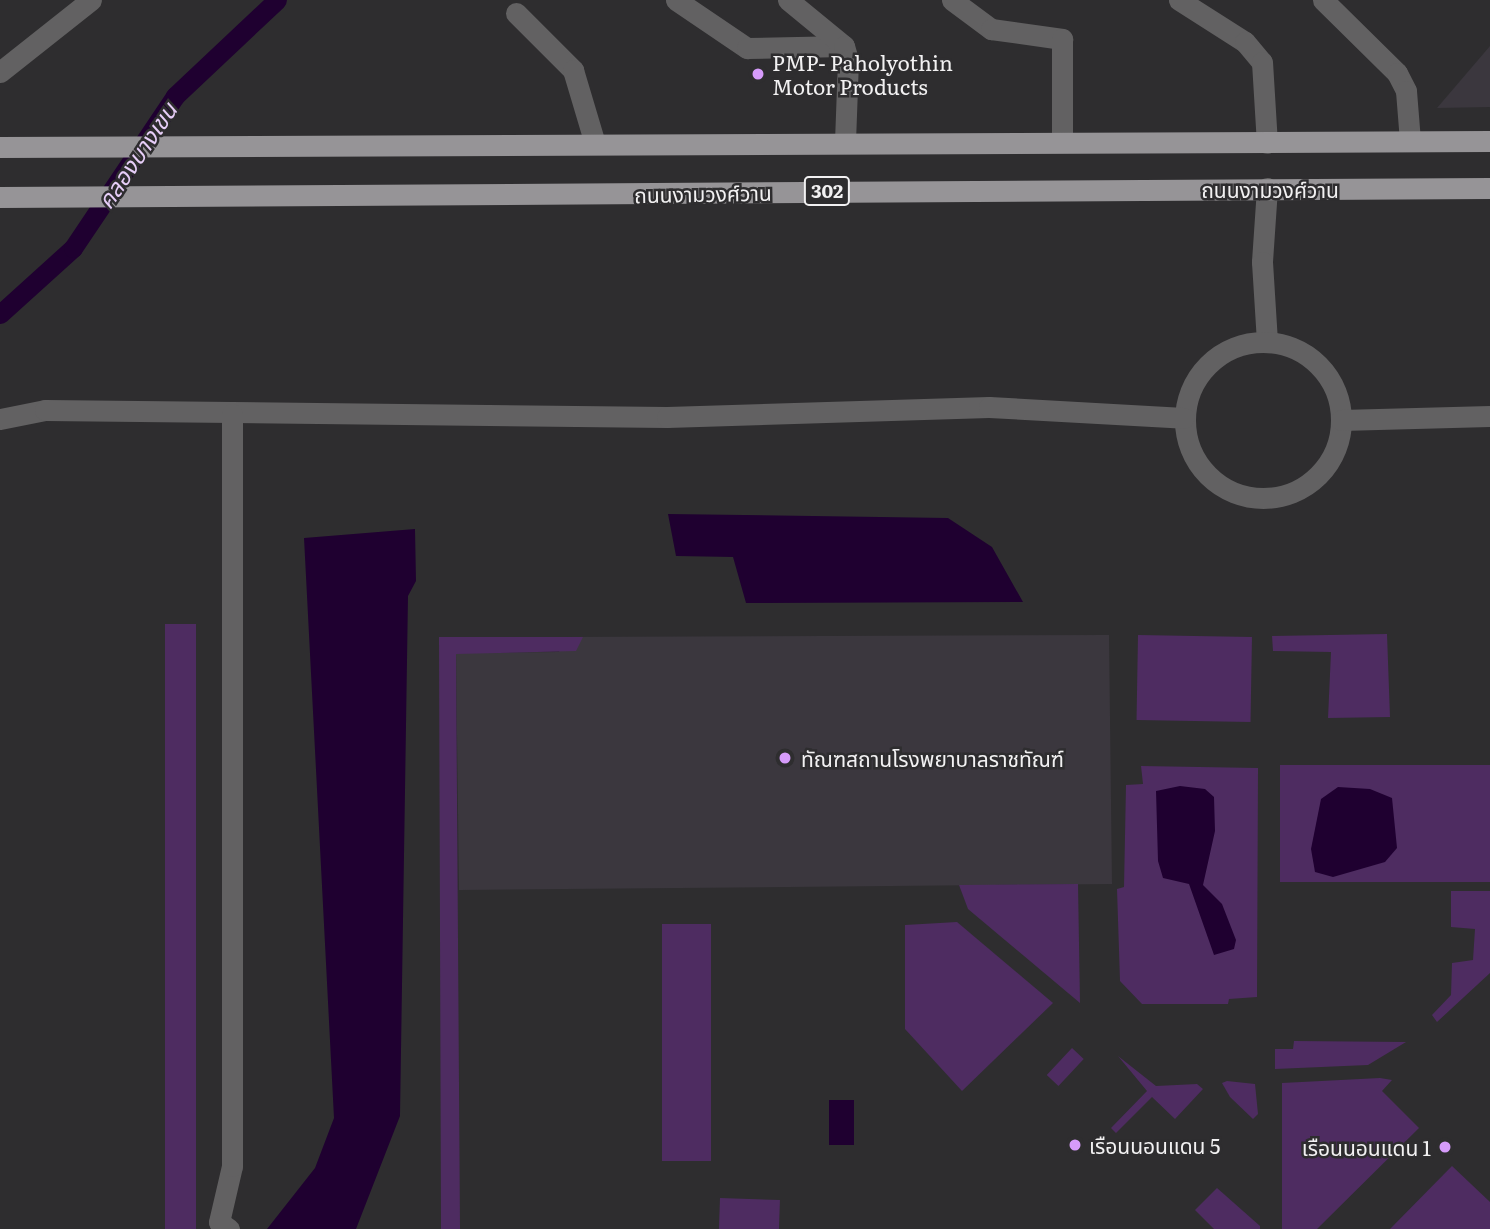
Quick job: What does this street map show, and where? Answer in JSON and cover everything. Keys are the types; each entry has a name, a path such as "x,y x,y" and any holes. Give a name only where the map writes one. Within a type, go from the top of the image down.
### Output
{"main road":[{"path":"0,147 1490,141"},
{"name":"ถนนงามวงศ์วาน","path":"0,197 1490,188"}],"street":[{"path":"0,72 91,0"},
{"path":"676,0 747,48 844,46"},
{"path":"788,0 844,46 848,60 845,142"},
{"path":"951,0 992,29 1062,39 1062,141"},
{"path":"1179,0 1245,42 1262,62 1267,143"},
{"path":"1323,0 1397,73 1406,91 1410,141"},
{"path":"516,13 573,70 595,144"},
{"path":"1267,188 1262,262 1267,342"},
{"path":"1267,342 1311,358 1338,397 1341,420 1326,466 1308,483 1262,498 1215,483 1187,443 1184,418 1196,379 1210,362 1227,350 1267,342"},
{"path":"0,419 45,410 667,417 989,408 1184,418"},
{"path":"222,1227 232,1166 232,414"},
{"path":"1341,420 1490,416"}],"shaded area":[{"path":"1490,46 1490,107 1437,108"},
{"path":"668,514 948,518 992,547 1023,602 746,603 733,557 676,556"},
{"path":"415,529 416,581 408,596 400,1116 356,1229 267,1229 315,1168 334,1118 304,538"},
{"path":"165,624 196,624 196,1229 165,1229"},
{"path":"1387,634 1390,717 1328,718 1331,652 1273,651 1272,636"},
{"name":"ทัณฑสถานโรงพยาบาลราชทัณฑ์","path":"1109,635 1112,884 459,890 456,653 559,652 560,637"},
{"path":"1138,635 1252,637 1250,722 1137,720"},
{"path":"439,637 583,637 576,651 456,654 460,1229 441,1229"},
{"path":"1280,765 1490,765 1490,882 1280,882"},
{"path":"1141,766 1258,768 1257,997 1229,999 1228,1004 1142,1004 1120,981 1117,889 1124,887 1126,785 1143,784"},
{"path":"1180,786 1205,789 1214,797 1215,831 1203,885 1222,904 1236,940 1234,949 1214,955 1189,884 1163,878 1158,861 1156,791"},
{"path":"1338,787 1370,789 1392,798 1397,848 1385,862 1333,877 1315,872 1311,849 1321,799"},
{"path":"1078,884 1080,1003 968,909 959,885"},
{"path":"1451,891 1490,891 1490,973 1437,1022 1432,1015 1451,995 1452,963 1473,960 1475,929 1451,927"},
{"path":"957,922 1053,1003 962,1091 905,1029 905,925"},
{"path":"662,924 711,924 711,1161 662,1161"},
{"path":"1294,1041 1406,1042 1368,1065 1275,1069 1275,1049 1293,1049"},
{"path":"1072,1048 1084,1059 1058,1086 1047,1075"},
{"path":"1118,1056 1156,1086 1197,1084 1203,1089 1175,1119 1152,1097 1116,1133 1111,1128 1147,1091"},
{"path":"1380,1078 1392,1080 1382,1091 1419,1128 1317,1229 1282,1229 1282,1083"},
{"path":"1227,1081 1255,1084 1258,1114 1253,1119 1230,1097 1222,1083"},
{"path":"829,1100 854,1100 854,1145 829,1145"},
{"path":"1452,1166 1490,1202 1490,1229 1390,1229"},
{"path":"1217,1188 1260,1226 1260,1229 1214,1229 1195,1210"},
{"path":"720,1198 780,1200 779,1229 719,1229"}],"waterway":[{"name":"คลองบางเขน","path":"0,314 73,248 175,96 277,0"}],"place":[{"name":"PMP- Paholyothin Motor Products","path":"758,74"},
{"name":"ทัณฑสถานโรงพยาบาลราชทัณฑ์","path":"785,758"},
{"name":"เรือนนอนแดน 5","path":"1075,1145"},
{"name":"เรือนนอนแดน 1","path":"1445,1147"}]}
